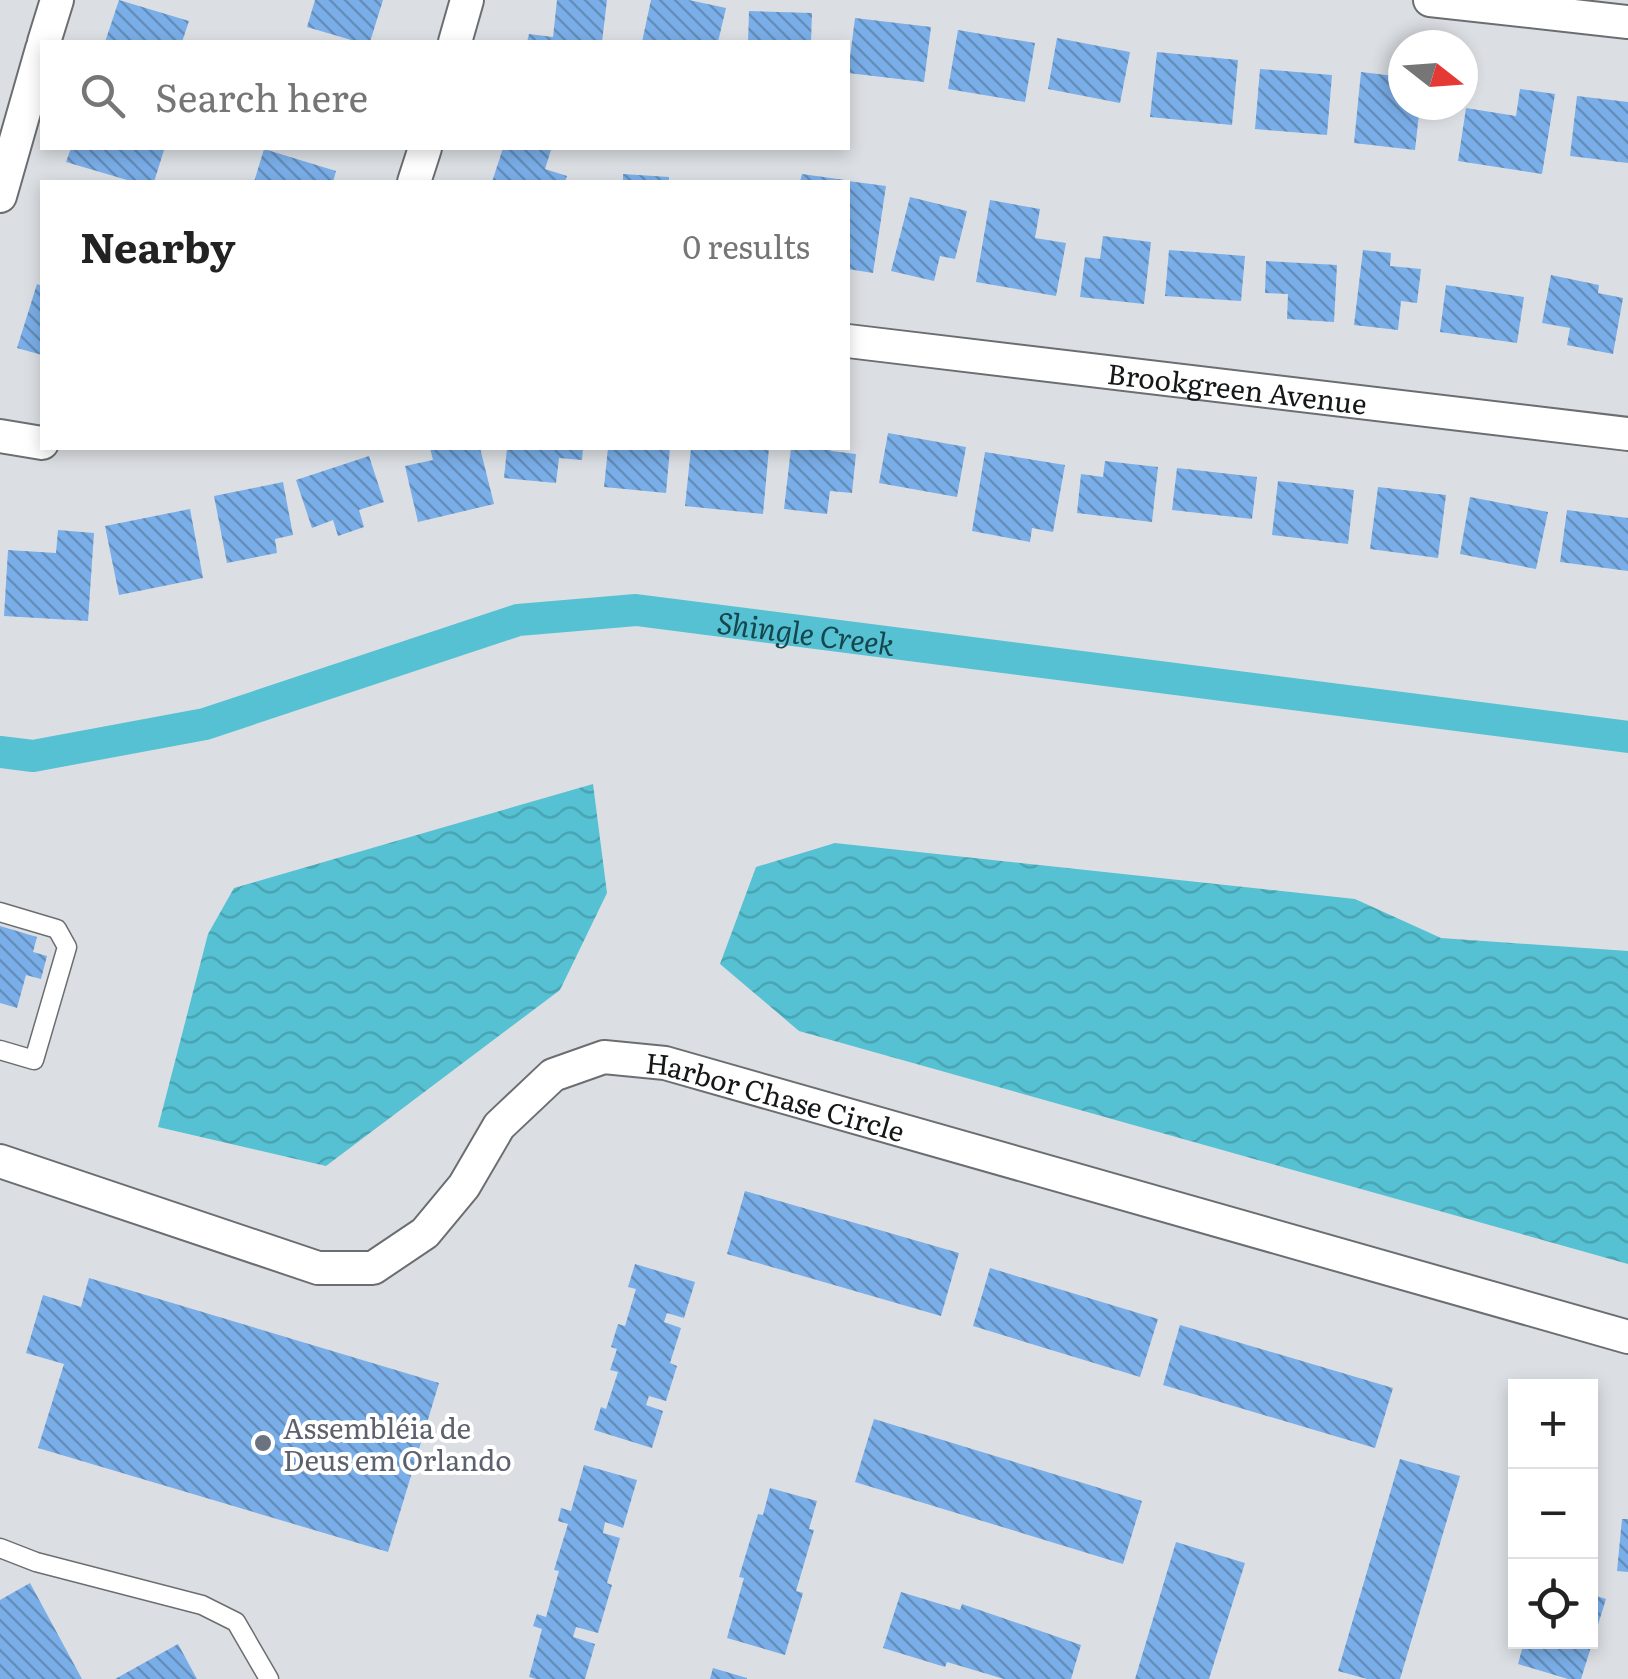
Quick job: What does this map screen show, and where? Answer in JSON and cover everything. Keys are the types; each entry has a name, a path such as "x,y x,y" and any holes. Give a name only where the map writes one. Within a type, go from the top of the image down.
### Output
{"street":[{"path":"46,40 57,0"},
{"path":"456,40 468,0"},
{"path":"1430,0 1628,22"},
{"path":"0,196 40,60"},
{"path":"415,180 423,150"},
{"name":"Brookgreen Avenue","path":"850,341 1628,434"},
{"path":"0,436 40,443"},
{"name":"Harbor Chase Circle","path":"0,1161 318,1268 372,1268 425,1233 464,1186 500,1126 553,1075 604,1057 665,1063 1628,1336"}],"lane":[{"path":"0,912 58,929 67,947 34,1060 0,1050"},
{"path":"0,1548 36,1562 202,1605 236,1622 269,1679"}],"water":[{"path":"593,784 607,893 560,990 326,1166 158,1127 208,934 234,888"},
{"path":"835,843 1355,899 1441,938 1628,951 1628,1264 799,1031 720,964 756,867"}],"building":[{"path":"119,0 189,21 183,40 106,40"},
{"path":"315,0 383,0 371,40 351,40 307,27"},
{"path":"557,0 607,0 602,40 528,40 529,34 553,37"},
{"path":"651,0 689,0 726,8 718,40 642,40"},
{"path":"749,11 812,13 811,40 748,40"},
{"path":"855,18 931,27 924,82 850,73"},
{"path":"958,30 1035,43 1025,102 948,89"},
{"path":"1057,38 1130,52 1120,103 1048,89"},
{"path":"1157,52 1238,60 1232,125 1150,117"},
{"path":"1260,69 1332,75 1327,135 1255,129"},
{"path":"1361,72 1388,75 1388,120 1418,120 1415,150 1354,143"},
{"path":"1520,89 1555,94 1542,174 1458,161 1464,120 1478,120 1478,110 1516,116"},
{"path":"1577,96 1628,102 1628,163 1570,156"},
{"path":"70,150 164,150 155,180 127,180 66,162"},
{"path":"264,150 336,171 334,180 255,180"},
{"path":"502,150 551,150 545,169 567,176 566,180 493,180"},
{"path":"623,174 669,177 669,180 623,180"},
{"path":"802,174 845,180 800,180"},
{"path":"850,181 886,186 873,273 850,269"},
{"path":"910,197 967,211 955,259 940,256 934,281 891,271"},
{"path":"990,200 1040,209 1035,238 1066,243 1056,296 976,282"},
{"path":"1103,236 1151,242 1144,304 1080,297 1085,257 1100,259"},
{"path":"1169,250 1245,256 1241,301 1165,296"},
{"path":"1363,250 1391,253 1390,266 1421,269 1417,303 1401,301 1398,330 1354,325"},
{"path":"1266,261 1337,265 1334,322 1287,319 1288,294 1265,293"},
{"path":"1551,275 1599,285 1598,293 1623,298 1613,354 1567,345 1570,328 1542,323"},
{"path":"37,284 40,354 17,348"},
{"path":"1446,285 1524,297 1517,343 1440,332"},
{"path":"888,433 966,447 957,497 879,483"},
{"path":"430,450 480,450 494,504 418,522 405,466 433,460"},
{"path":"507,450 583,450 582,460 559,458 556,483 504,478"},
{"path":"608,450 670,450 666,493 604,487"},
{"path":"691,450 769,450 763,514 685,506"},
{"path":"791,450 856,454 852,493 830,491 827,514 784,509"},
{"path":"985,452 1065,465 1053,532 1032,528 1030,542 972,531"},
{"path":"369,456 384,502 359,510 364,527 338,536 333,520 312,528 296,480"},
{"path":"1105,461 1158,467 1152,522 1077,513 1081,474 1103,477"},
{"path":"1177,468 1257,477 1252,519 1172,510"},
{"path":"1278,481 1354,490 1348,544 1272,535"},
{"path":"283,482 293,535 275,539 277,553 227,563 214,496"},
{"path":"1378,487 1446,495 1438,558 1370,549"},
{"path":"1470,497 1548,512 1536,569 1460,554"},
{"path":"190,509 203,578 119,595 105,526"},
{"path":"1567,510 1628,518 1628,571 1560,562"},
{"path":"58,530 94,533 88,621 4,616 8,550 56,553"},
{"path":"0,926 37,937 33,952 47,956 41,979 26,975 17,1008 0,1003"},
{"path":"745,1191 959,1253 941,1316 727,1254"},
{"path":"635,1264 695,1282 684,1318 667,1313 664,1322 681,1328 670,1363 677,1366 666,1401 649,1396 646,1405 663,1411 652,1448 594,1430 601,1407 606,1409 618,1372 610,1370 617,1349 611,1347 618,1324 625,1326 636,1289 628,1287"},
{"path":"990,1268 1158,1319 1140,1377 973,1326"},
{"path":"89,1278 439,1383 388,1552 38,1448 64,1364 26,1353 43,1295 81,1307"},
{"path":"1180,1325 1393,1388 1375,1448 1163,1385"},
{"path":"874,1419 1142,1501 1123,1564 855,1482"},
{"path":"1400,1459 1460,1476 1400,1679 1367,1679 1338,1671"},
{"path":"584,1465 637,1480 623,1528 605,1522 603,1533 620,1538 598,1633 576,1627 573,1637 595,1644 585,1679 536,1679 529,1677 542,1629 533,1626 537,1614 546,1617 559,1571 554,1570 568,1524 558,1521 561,1508 571,1511"},
{"path":"770,1488 817,1501 809,1529 814,1530 796,1591 803,1593 785,1655 727,1638 744,1578 739,1577"},
{"path":"1622,1519 1628,1519 1628,1572 1617,1571"},
{"path":"1176,1542 1245,1563 1209,1679 1135,1679"},
{"path":"30,1583 82,1679 0,1679 0,1600"},
{"path":"901,1592 960,1610 962,1604 1081,1645 1071,1679 1004,1679 947,1662 945,1667 883,1648"},
{"path":"1598,1596 1606,1599 1598,1625"},
{"path":"178,1644 197,1679 115,1679"},
{"path":"1522,1649 1590,1649 1581,1679 1568,1679 1518,1664"},
{"path":"713,1668 747,1678 747,1679 710,1679"}],"waterway":[{"name":"Shingle Creek","path":"0,752 33,756 205,724 518,620 636,610 1628,737"}],"place":[{"name":"Assembléia de Deus em Orlando","path":"263,1443"}]}
